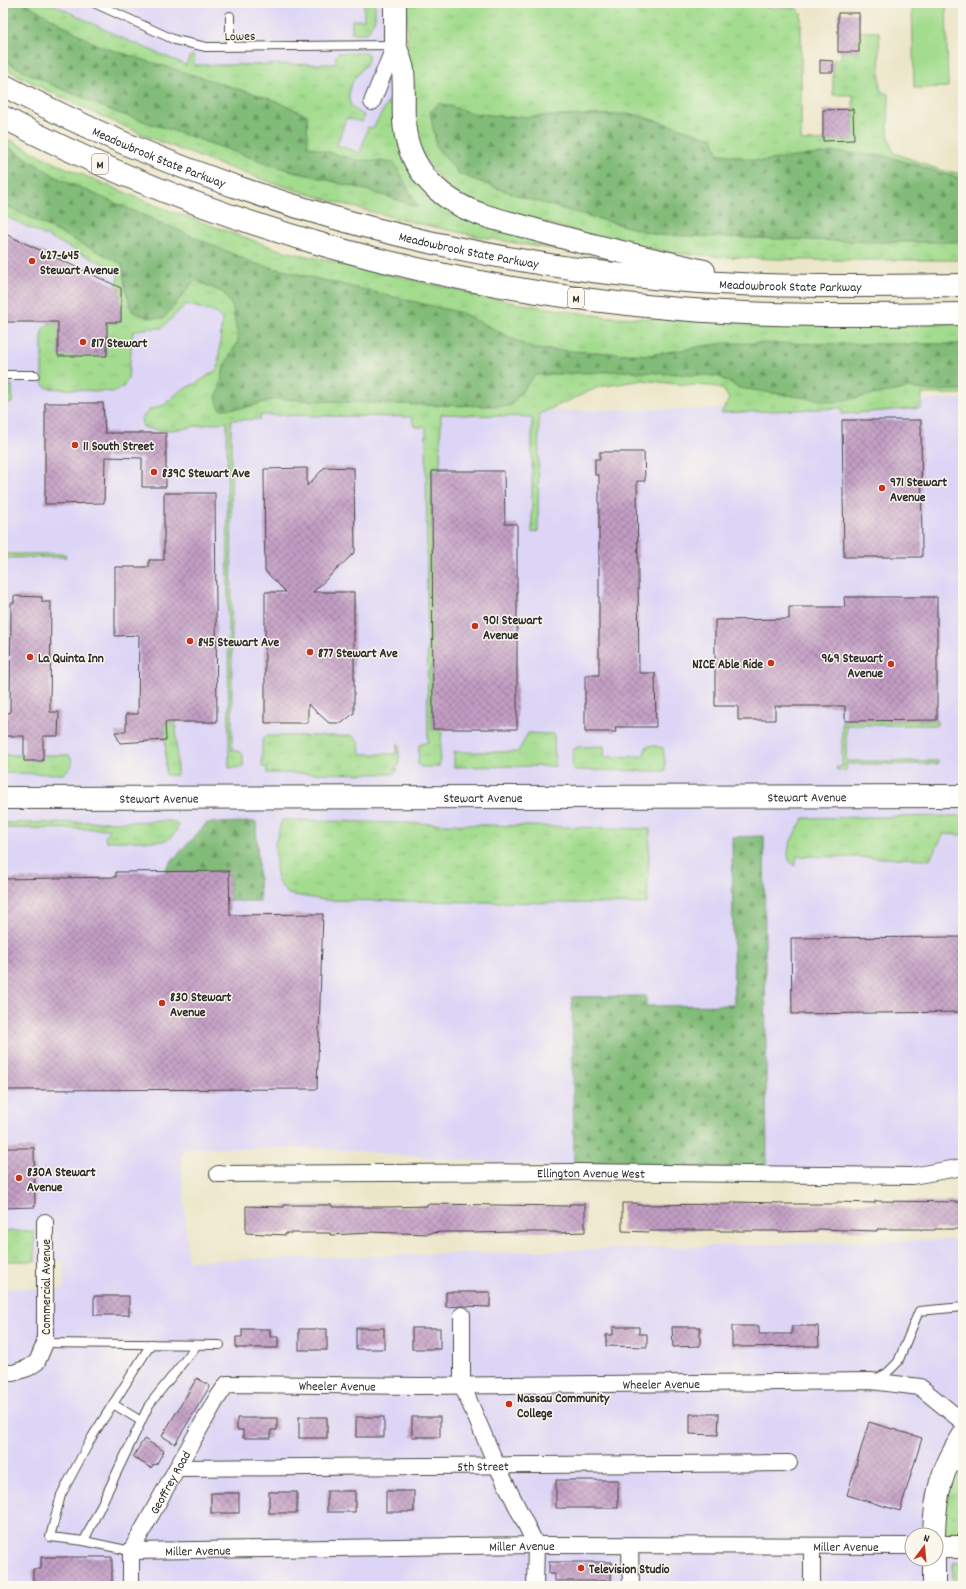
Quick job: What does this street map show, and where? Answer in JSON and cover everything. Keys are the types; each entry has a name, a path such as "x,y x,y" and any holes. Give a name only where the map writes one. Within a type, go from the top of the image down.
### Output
{"main road":[{"path":"395,3 395,45 402,70 403,124 409,148 427,179 453,202 479,214 576,242 770,285"},
{"name":"Meadowbrook State Parkway","path":"3,85 89,128 165,160 252,192 301,208 372,228 445,246 565,267 673,280 818,286 963,285"},
{"name":"M","path":"3,117 108,168 200,204 340,249 442,274 580,298 680,309 778,314 963,314"},
{"name":"Stewart Avenue","path":"3,798 963,796"},
{"path":"934,1527 938,1490 948,1460 963,1436"},
{"path":"944,1547 963,1546"},
{"path":"934,1567 934,1586"}],"street":[{"path":"372,102 395,45"},
{"name":"Ellington Avenue West","path":"218,1174 582,1172 912,1176 963,1167"},
{"name":"Commercial Avenue","path":"3,1372 13,1373 28,1368 37,1362 45,1343 45,1222"},
{"path":"462,1316 462,1385 497,1466 536,1545 536,1586"},
{"name":"Wheeler Avenue","path":"227,1384 421,1386 871,1381 920,1387 963,1422"},
{"name":"Geoffrey Road","path":"131,1586 132,1551 177,1468 216,1400 227,1384"},
{"name":"5th Street","path":"177,1468 789,1463"},
{"name":"Miller Avenue","path":"132,1551 536,1545 904,1546"},
{"path":"630,1546 631,1586"},
{"path":"812,1546 812,1586"}],"lane":[{"name":"Lowes","path":"94,3 175,40 206,46 395,45"},
{"path":"230,16 230,46"},
{"path":"3,375 36,375"},
{"path":"871,1381 887,1373 898,1362 919,1311 963,1308"},
{"path":"45,1343 220,1345"},
{"path":"132,1551 84,1541 50,1537 61,1495 92,1437 151,1344"},
{"path":"84,1541 149,1405 197,1345"},
{"path":"113,1404 141,1421"}],"shaded area":[{"path":"3,3 395,3 408,171 3,13"},
{"path":"3,211 515,411 842,408 884,402 963,399 963,1169 574,1169 317,1148 185,1148 181,1154 188,1261 963,1239 963,1586 3,1586 3,1288 64,1289 64,1261 3,1262"}],"green space":[{"path":"3,3 51,3 122,38 186,65 191,55 194,56 194,65 336,64 336,55 338,53 368,54 366,63 355,78 349,90 350,104 356,111 364,115 362,122 346,118 337,145 360,153 368,127 373,128 393,93 429,189 579,250 573,252 499,240 426,225 352,207 280,185 208,160 138,132 69,101 3,67"},
{"path":"3,3 25,3 99,46 271,99 307,115 308,146 356,160 394,162 418,207 370,191 281,168 115,112 57,87 14,66 3,58"},
{"path":"364,3 375,3 375,19 367,33 352,33 352,20 364,20"},
{"path":"407,3 767,3 767,8 796,8 801,13 801,141 854,140 853,95 833,95 833,59 841,59 841,52 859,52 859,31 879,32 880,87 882,92 889,94 888,135 894,153 940,170 963,174 963,260 802,260 673,253 605,240 475,202 449,189 417,151 407,107"},
{"path":"912,3 946,3 948,87 914,88"},
{"path":"440,103 472,113 509,117 633,114 713,138 718,153 761,161 836,152 886,156 954,177 963,178 963,242 873,242 657,235 527,199 459,174 437,148 430,112"},
{"path":"3,137 59,165 162,208 280,250 514,303 607,317 724,321 963,323 963,394 922,394 921,408 842,414 842,408 721,413 729,399 724,390 713,386 684,385 643,380 599,387 539,414 538,531 532,533 532,417 441,414 440,470 431,470 432,730 442,730 439,767 422,767 418,765 419,745 428,742 426,427 415,427 412,417 261,415 260,419 231,420 232,750 241,752 243,755 243,767 229,768 227,422 174,430 163,430 143,427 141,419 149,410 164,405 181,390 197,383 218,369 222,319 216,313 186,304 162,328 142,329 133,332 128,379 123,387 114,392 47,388 42,383 42,330 49,323 117,323 116,302 118,275 112,268 3,215"},
{"path":"3,144 60,179 256,264 462,313 533,349 649,355 724,343 963,344 963,390 931,391 910,388 834,402 739,388 717,376 623,371 535,375 510,406 424,405 275,399 244,408 220,409 216,398 220,387 224,366 238,341 233,308 224,293 195,280 164,318 148,318 132,311 126,291 122,264 3,204"},
{"path":"3,385 12,385 12,403 3,403"},
{"path":"3,554 65,554 66,557 3,558"},
{"path":"842,720 937,720 937,725 846,725 846,761 938,761 938,764 846,764 846,771 837,770 836,767 842,767"},
{"path":"165,722 176,722 177,775 166,775"},
{"path":"528,733 554,734 555,766 454,767 454,752 518,752"},
{"path":"266,736 352,736 359,741 360,754 396,754 398,743 399,766 395,769 398,769 396,772 392,774 267,773 267,767 262,767 262,740"},
{"path":"604,746 604,757 643,756 647,746 663,748 665,771 575,770 572,768 573,750 578,747"},
{"path":"3,755 69,755 72,765 63,774 3,773"},
{"path":"963,817 963,835 944,834 930,859 797,856 795,866 790,862 788,856 790,843 804,818"},
{"path":"282,820 650,829 647,904 324,900 288,894 277,881 275,844"},
{"path":"173,821 178,825 175,833 164,841 106,841 105,838 109,829 3,828 3,823"},
{"path":"256,822 260,901 230,901 229,871 165,872 168,865 207,823"},
{"path":"764,836 767,1167 574,1169 572,997 646,996 646,1006 734,1005 732,837"},
{"path":"3,1231 34,1231 35,1261 3,1261"},
{"path":"963,1449 963,1535 944,1535 944,1527 942,1527 943,1499"},
{"path":"963,1562 963,1586 953,1586 953,1563"}],"building":[{"path":"838,13 859,13 859,52 838,52"},
{"path":"820,60 833,61 833,72 820,72"},
{"path":"853,109 854,140 823,141 823,110"},
{"name":"627-645 Stewart Avenue","path":"3,233 121,288 121,322 107,322 107,356 58,356 58,322 3,322"},
{"name":"11 South Street","path":"45,403 103,403 105,433 166,433 166,487 142,487 142,458 105,457 104,503 45,504"},
{"name":"971 Stewart Avenue","path":"842,420 921,420 922,557 844,557"},
{"path":"600,452 644,452 645,481 637,481 639,673 655,673 656,727 615,727 616,732 585,732 585,675 599,675 599,475 595,475 595,459 600,459"},
{"name":"877 Stewart Ave","path":"325,467 354,468 355,552 313,592 354,592 354,713 342,723 329,723 308,704 308,723 265,723 265,592 286,592 265,571 264,469 307,468 307,486"},
{"name":"901 Stewart Avenue","path":"432,471 504,471 505,524 517,524 517,729 433,729"},
{"name":"845 Stewart Ave","path":"164,493 215,493 217,722 165,722 166,740 120,743 115,732 126,732 126,714 138,714 139,635 115,636 115,567 149,567 149,560 164,560"},
{"name":"La Quinta Inn","path":"14,596 42,597 42,602 51,602 50,712 59,712 58,736 43,736 43,761 24,761 24,736 6,736 6,713 10,713 11,603 14,603"},
{"path":"844,597 937,597 937,720 845,721 845,706 775,706 775,720 738,720 738,706 715,706 715,620 789,619 789,607 845,607"},
{"name":"830 Stewart Avenue","path":"229,871 230,915 323,914 317,1089 3,1090 3,879 116,877 116,872"},
{"path":"963,937 963,1012 792,1014 791,938"},
{"name":"830A Stewart Avenue","path":"3,1148 34,1148 35,1207 3,1208"},
{"path":"875,1201 961,1202 962,1229 877,1229 877,1231 818,1229 818,1231 778,1232 720,1230 676,1230 649,1232 622,1231 622,1203 637,1203 637,1205 732,1204 732,1202 837,1204 837,1202 875,1203"},
{"path":"427,1204 569,1206 569,1204 585,1204 585,1232 443,1232 429,1234 370,1232 330,1235 330,1233 286,1233 286,1235 246,1233 246,1206 284,1207 284,1205 332,1205 332,1207 389,1207 427,1206"},
{"path":"446,1292 490,1292 490,1307 446,1307"},
{"path":"94,1296 129,1296 129,1315 94,1315"},
{"path":"732,1326 759,1326 759,1334 792,1334 792,1326 818,1326 819,1346 732,1347"},
{"path":"613,1327 639,1327 639,1334 647,1334 647,1347 606,1346 606,1335 613,1335"},
{"path":"672,1327 700,1327 700,1346 673,1347"},
{"path":"356,1328 384,1328 384,1349 356,1349"},
{"path":"412,1328 440,1328 440,1349 412,1349"},
{"path":"242,1329 270,1329 270,1337 278,1337 278,1348 236,1348 236,1337 242,1337"},
{"path":"299,1329 327,1329 327,1350 299,1350"},
{"path":"197,1378 210,1386 175,1444 162,1436"},
{"path":"690,1414 719,1414 718,1435 690,1434"},
{"path":"299,1417 327,1417 327,1438 299,1438"},
{"path":"356,1417 384,1417 384,1437 356,1437"},
{"path":"412,1417 440,1417 440,1437 412,1437"},
{"path":"237,1418 277,1418 277,1430 271,1430 271,1438 243,1438 243,1430 237,1430"},
{"path":"869,1422 922,1438 900,1511 847,1495"},
{"path":"144,1439 164,1451 156,1465 154,1464 151,1468 133,1457"},
{"path":"556,1480 618,1480 618,1508 556,1508"},
{"path":"327,1491 355,1491 355,1512 327,1512"},
{"path":"386,1491 414,1491 414,1512 386,1512"},
{"path":"269,1492 297,1492 297,1513 269,1513"},
{"path":"211,1493 239,1493 239,1513 211,1513"},
{"path":"41,1557 112,1557 112,1586 33,1586 33,1569 41,1569"},
{"name":"Television Studio","path":"549,1562 612,1562 611,1581 555,1581 555,1574 549,1574"}],"place":[{"name":"627-645 Stewart Avenue","path":"32,261"},
{"name":"817 Stewart","path":"83,342"},
{"name":"11 South Street","path":"75,445"},
{"name":"839C Stewart Ave","path":"154,472"},
{"name":"971 Stewart Avenue","path":"882,488"},
{"name":"901 Stewart Avenue","path":"475,626"},
{"name":"845 Stewart Ave","path":"190,641"},
{"name":"877 Stewart Ave","path":"310,652"},
{"name":"La Quinta Inn","path":"30,657"},
{"name":"NICE Able Ride","path":"771,663"},
{"name":"969 Stewart Avenue","path":"891,664"},
{"name":"830 Stewart Avenue","path":"162,1003"},
{"name":"830A Stewart Avenue","path":"19,1178"},
{"name":"Nassau Community College","path":"509,1404"},
{"name":"Television Studio","path":"581,1568"}]}
